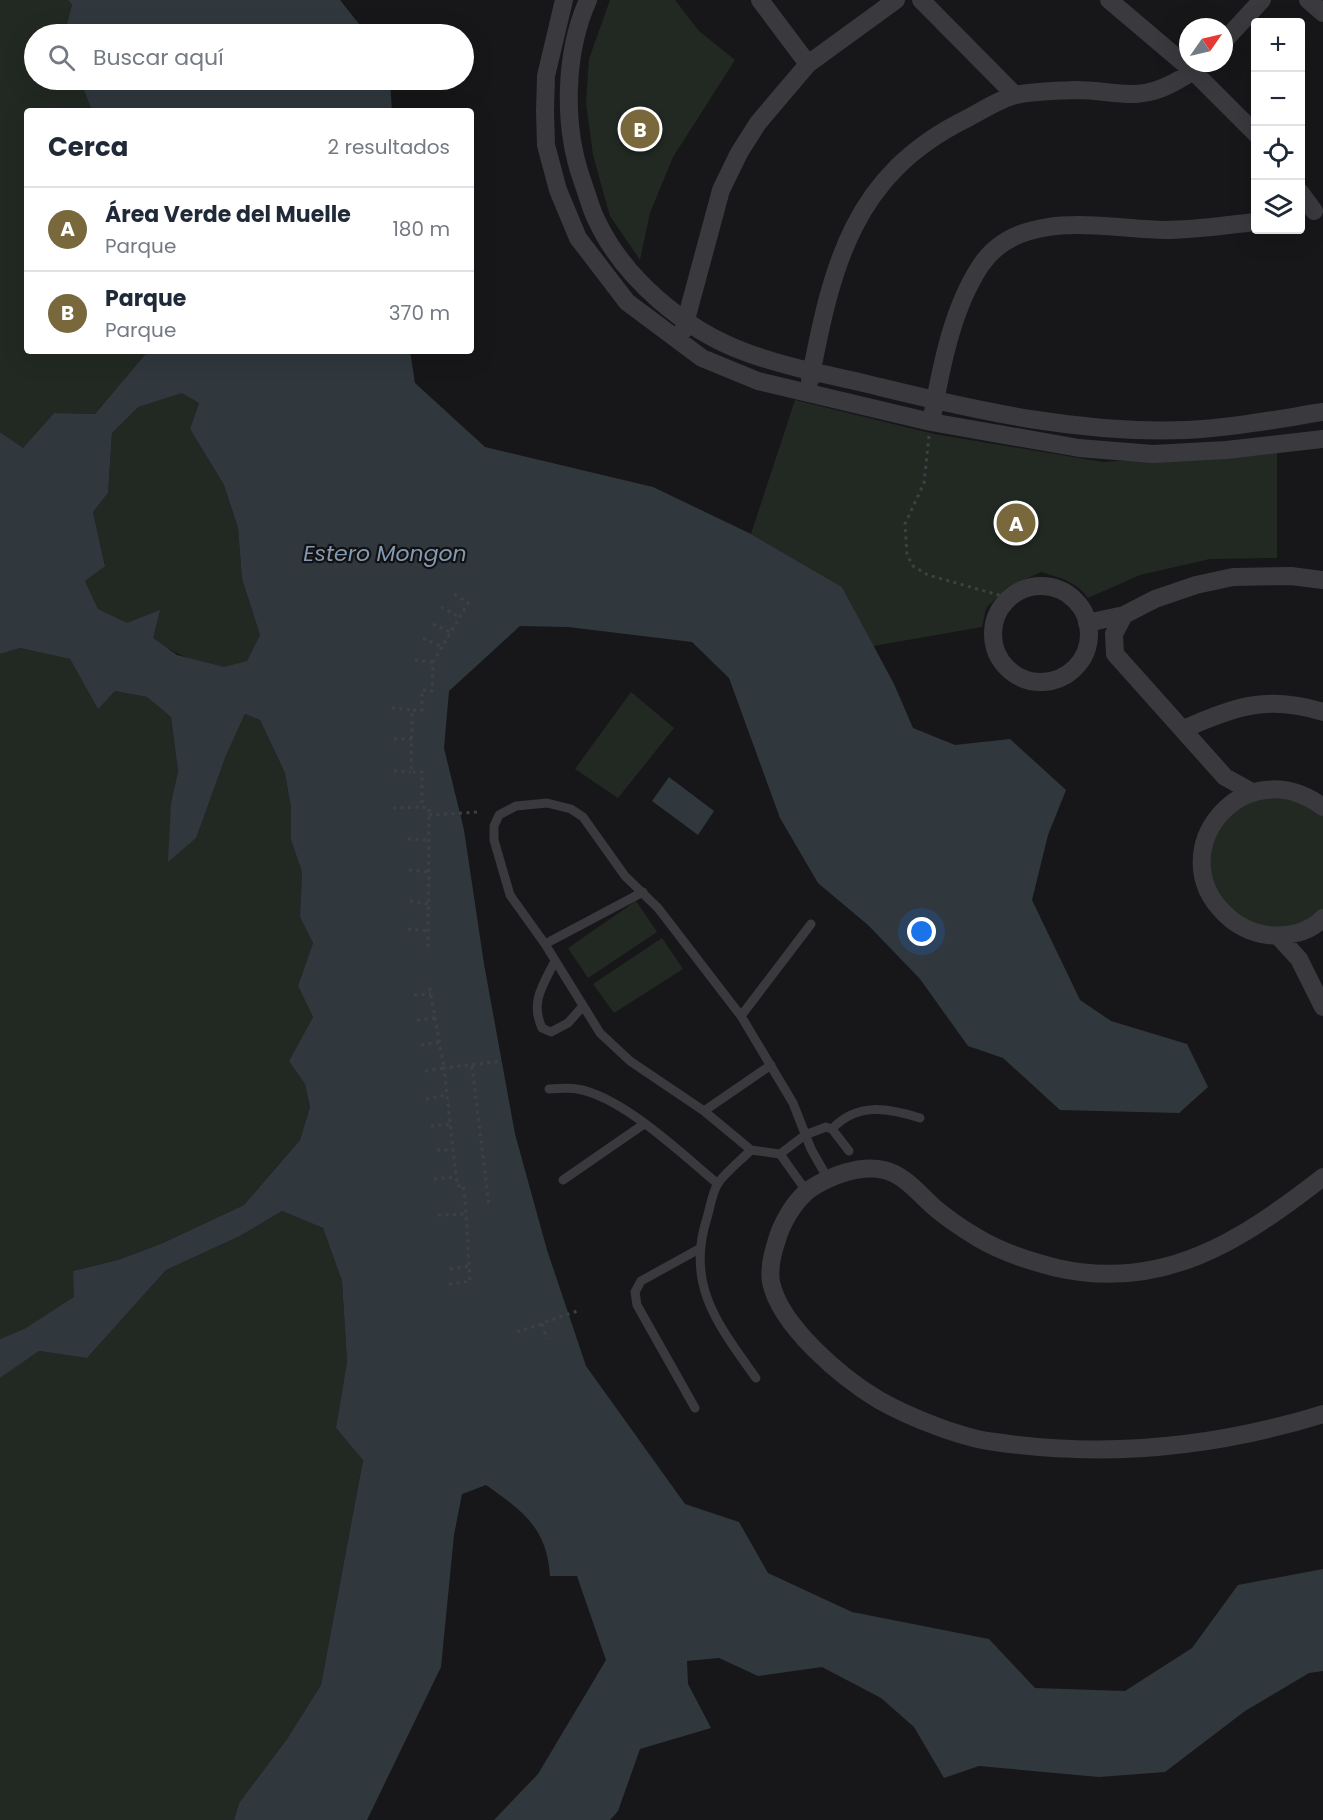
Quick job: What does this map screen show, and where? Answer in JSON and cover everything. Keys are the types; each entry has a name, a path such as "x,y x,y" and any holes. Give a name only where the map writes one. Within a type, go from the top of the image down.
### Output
{"street":[{"path":"564,0 546,76 546,145 558,190 578,238 627,302 702,358 722,368 807,393 931,422 1080,448 1152,454 1226,450 1314,440 1302,416"},
{"path":"588,0 573,58 570,105 576,163 596,219 615,251 641,282 686,320 739,350 935,400 1043,422 1152,430 1223,427 1323,412"},
{"path":"760,0 808,64"},
{"path":"680,343 721,190 758,123 808,64 896,0"},
{"path":"921,0 1015,95"},
{"path":"1109,0 1179,52"},
{"path":"1233,31 1262,0"},
{"path":"1308,0 1323,13"},
{"path":"807,393 832,281 842,251 859,214 878,187 908,156 942,131 1015,95 1076,90 1147,95 1190,72"},
{"path":"1203,72 1251,128"},
{"path":"931,422 952,330 971,283 982,263 998,248 1017,237 1053,226 1080,224 1164,230 1251,222"},
{"path":"1087,623 1124,615 1155,599 1196,585 1233,577 1274,575 1323,580"},
{"path":"1039,586 1055,588 1070,596 1081,608 1087,623 1088,638 1085,652 1077,665 1065,675 1050,681 1035,681 1020,677 1007,668 998,655 993,640 994,624 999,610 1009,598 1023,589 1039,586"},
{"path":"1116,654 1114,634 1124,615"},
{"path":"1085,652 1106,651 1116,654 1225,777 1252,792"},
{"path":"1184,729 1238,707 1270,704 1303,706 1323,712"},
{"path":"1225,777 1230,804"},
{"path":"1316,923 1278,936 1258,934 1235,923 1216,905 1204,880 1203,854 1210,828 1230,804 1252,792 1285,789 1308,796 1323,807"},
{"path":"1304,967 1316,923"},
{"path":"1278,936 1293,951 1304,967 1323,1007"},
{"path":"1323,1177 1245,1235 1188,1262 1151,1271 1103,1274 1064,1269 1005,1252 956,1224 900,1176 886,1170 866,1167 828,1179 807,1192 784,1221 771,1260 771,1281 785,1312 814,1348 837,1369 879,1400 936,1425 991,1442 1043,1448 1119,1450 1221,1440 1279,1428 1323,1414"}],"lane":[{"path":"828,1179 805,1135 793,1103 741,1016 658,908 625,876 596,832 571,809 547,803 527,804 506,810 499,815 494,826 497,855 510,895 545,944 600,1033 615,1049 704,1112 751,1150 780,1154 805,1135 819,1128 832,1130 849,1150"},
{"path":"545,944 643,892"},
{"path":"741,1016 811,924"},
{"path":"555,961 538,992 535,1005 536,1016 542,1028 551,1032 558,1030 583,1006"},
{"path":"704,1112 771,1065"},
{"path":"549,1089 577,1089 605,1099 644,1124 718,1184"},
{"path":"832,1130 847,1115 871,1109 895,1110 920,1118"},
{"path":"563,1180 644,1124"},
{"path":"751,1150 718,1184 699,1249 703,1291 725,1335 756,1378"},
{"path":"780,1154 807,1192"},
{"path":"695,1408 637,1305 635,1292 641,1281 699,1249"}],"path":[{"path":"931,422 924,483 905,524 907,555 913,566 928,575 1009,598"},
{"path":"392,708 422,710 422,690 432,691 433,662 468,603 453,593"},
{"path":"441,607 459,617"},
{"path":"434,624 450,632"},
{"path":"423,638 442,647"},
{"path":"415,660 433,662"},
{"path":"411,771 412,710"},
{"path":"394,739 412,740"},
{"path":"394,771 422,772 422,807"},
{"path":"393,808 429,807 428,947"},
{"path":"428,815 478,812"},
{"path":"408,839 430,840"},
{"path":"409,870 429,872"},
{"path":"410,901 429,904"},
{"path":"408,929 428,931"},
{"path":"429,984 453,1124 456,1177 458,1186 463,1185 466,1214 470,1281 449,1284"},
{"path":"414,995 431,994"},
{"path":"417,1020 435,1018"},
{"path":"421,1045 440,1042"},
{"path":"425,1071 502,1061"},
{"path":"472,1066 489,1206"},
{"path":"426,1099 448,1095"},
{"path":"431,1126 453,1124"},
{"path":"437,1150 454,1150"},
{"path":"434,1179 456,1177"},
{"path":"438,1215 466,1214"},
{"path":"450,1269 469,1266"},
{"path":"517,1332 580,1310"},
{"path":"542,1324 547,1339"}],"shaded area":[{"path":"0,0 68,0 72,5 67,24 24,24 24,90 84,90 91,108 24,108 24,354 145,354 95,414 54,413 23,448 0,432"},
{"path":"610,0 675,0 699,31 735,60 673,157 650,213 640,260 610,216 593,155 586,103 589,59"},
{"path":"182,392 199,403 190,429 224,485 238,528 242,579 260,635 247,661 233,666 209,665 176,653 98,609 85,581 105,565 93,512 108,493 112,433 137,407"},
{"path":"795,400 934,434 1103,462 1277,450 1277,558 1210,559 1140,575 1088,598 1073,584 1041,572 1008,587 986,608 982,627 873,646 842,587 751,534"},
{"path":"20,648 70,659 98,708 115,691 147,697 171,717 178,771 171,803 226,754 245,714 260,720 285,773 291,808 291,840 302,872 300,917 313,943 298,986 313,1017 289,1061 305,1084 310,1107 300,1140 244,1205 163,1243 118,1260 73,1271 75,1297 24,1329 0,1339 0,654"},
{"path":"631,692 674,728 618,798 575,769"},
{"path":"1252,792 1323,807 1323,918 1298,932 1235,923 1205,880 1210,828"},
{"path":"636,901 657,932 588,978 568,948"},
{"path":"662,938 683,969 614,1013 593,984"},
{"path":"282,1211 323,1228 342,1281 347,1362 336,1428 363,1459 321,1685 287,1739 239,1803 234,1820 0,1820 0,1378 39,1351 87,1358 166,1270 240,1236"}],"water":[{"path":"68,0 340,0 359,24 67,24 72,5"},
{"path":"84,90 391,90 392,108 91,108"},
{"name":"Estero Mongon","path":"145,354 410,354 415,383 485,447 653,487 751,534 842,587 894,684 913,728 955,745 1010,739 1066,790 1048,835 1032,900 1080,1000 1111,1021 1187,1044 1208,1087 1179,1113 1060,1110 1003,1058 968,1046 920,979 868,925 818,883 780,818 729,678 692,642 568,627 520,626 449,691 444,748 464,830 484,964 515,1134 547,1250 586,1366 685,1504 739,1522 768,1573 852,1612 989,1639 1035,1688 1125,1691 1192,1648 1238,1585 1323,1569 1323,1671 1309,1673 1245,1711 1165,1772 1099,1777 979,1766 944,1778 914,1727 881,1698 822,1667 758,1676 719,1658 687,1661 688,1684 711,1728 640,1749 618,1811 610,1820 494,1820 538,1774 606,1660 577,1576 550,1576 544,1545 531,1522 511,1503 486,1485 462,1494 454,1535 441,1667 367,1820 234,1820 239,1803 287,1739 321,1685 363,1460 336,1428 347,1362 342,1281 323,1228 282,1211 240,1236 166,1270 87,1358 39,1351 0,1378 0,1339 24,1329 74,1297 73,1271 118,1260 163,1243 244,1205 300,1140 310,1107 305,1084 289,1061 313,1017 298,986 313,943 300,917 302,872 291,840 291,808 285,773 260,720 245,714 226,755 196,838 168,862 171,803 178,771 171,717 147,697 115,691 98,709 70,659 20,648 0,654 0,432 23,448 54,413 95,414","holes":["182,393 199,403 190,429 224,485 238,528 242,579 260,635 247,661 224,667 177,655 153,638 160,610 127,623 98,609 85,581 105,566 93,512 108,493 112,433 138,407"]},
{"path":"669,777 714,811 698,835 652,801"}],"place":[{"name":"Parque","path":"640,129"},
{"name":"Área Verde del Muelle","path":"1016,523"}]}
